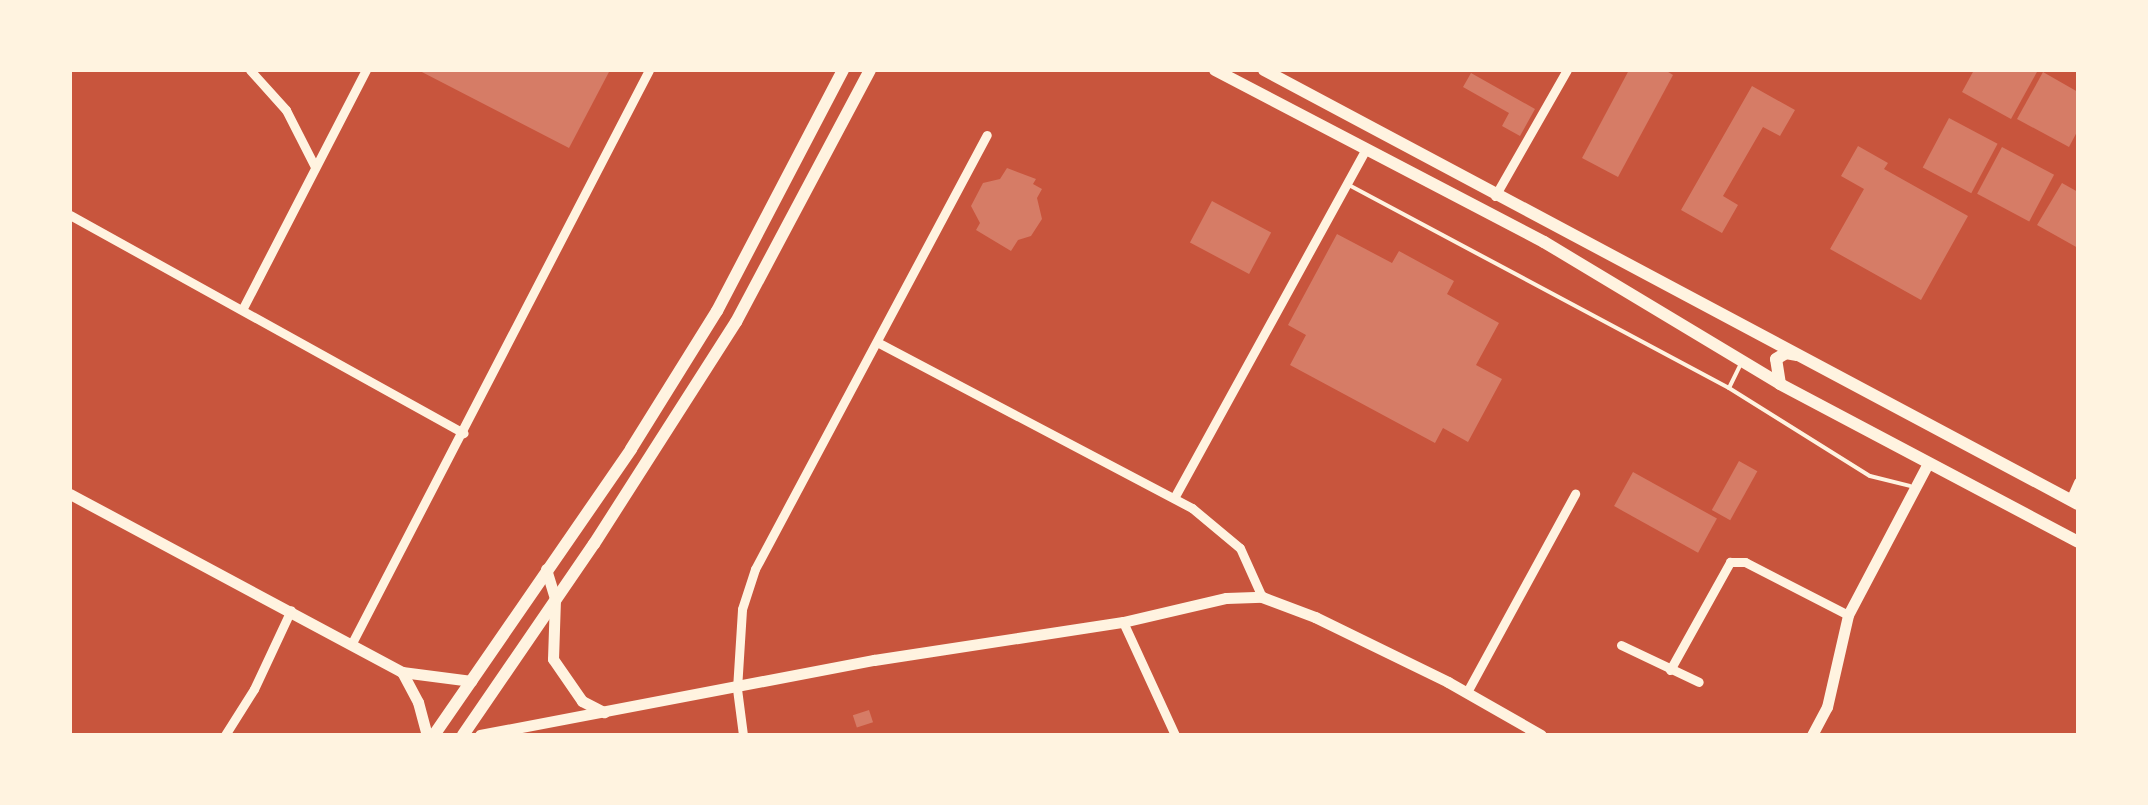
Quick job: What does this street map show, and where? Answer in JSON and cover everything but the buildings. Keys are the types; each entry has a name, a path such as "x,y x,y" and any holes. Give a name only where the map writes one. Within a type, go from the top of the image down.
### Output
{"main road":[{"path":"438,733 546,568 631,449 717,312 843,70"},
{"path":"463,735 736,322 870,70"},
{"path":"1214,70 1544,242 1780,384 2078,542"},
{"path":"1264,70 2074,502"},
{"path":"1780,384 1776,359 1786,353 1797,355"}],"street":[{"path":"250,70 286,110 315,167"},
{"path":"243,308 366,70"},
{"path":"352,643 649,70"},
{"path":"1495,196 1567,70"},
{"path":"742,735 738,689 742,609 755,569 986,134"},
{"path":"1174,498 1366,151"},
{"path":"70,215 464,433"},
{"path":"877,342 1174,498 1229,536 1251,566 1262,597"},
{"path":"1812,735 1828,707 1848,615 1928,463"},
{"path":"2074,502 2078,482"},
{"path":"70,494 402,672 471,682"},
{"path":"1467,692 1575,494"},
{"path":"1670,670 1730,562 1744,562 1848,615"},
{"path":"546,568 555,599 553,659 582,702 604,712"},
{"path":"480,735 738,689 874,660 1122,622 1226,598 1262,597 1315,617 1467,692 1540,735"},
{"path":"225,735 254,689 291,610"},
{"path":"1122,622 1175,735"},
{"path":"1620,645 1699,682"},
{"path":"402,672 438,733"}],"lane":[{"path":"1347,184 1729,388 1870,476 1916,488"},
{"path":"1729,388 1742,359"}]}
